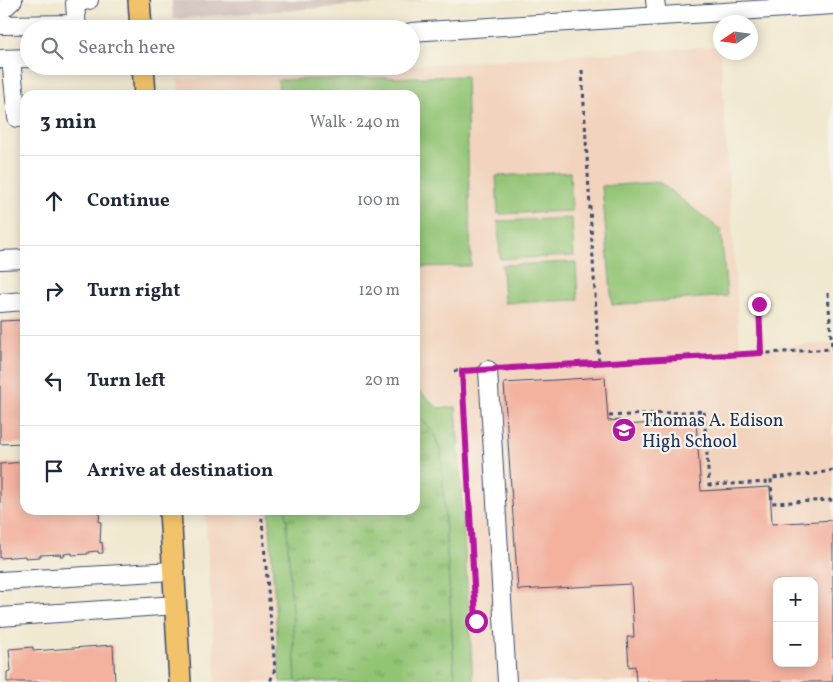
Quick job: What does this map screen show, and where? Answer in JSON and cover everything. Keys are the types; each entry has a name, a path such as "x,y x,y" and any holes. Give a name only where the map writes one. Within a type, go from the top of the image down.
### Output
{"main road":[{"path":"139,0 140,20"},
{"path":"144,75 145,90"},
{"path":"170,515 180,682"}],"street":[{"path":"0,12 13,0"},
{"path":"77,1 77,20"},
{"path":"420,31 656,8 833,6"},
{"path":"0,25 20,25"},
{"path":"20,58 6,59 17,118 20,118"},
{"path":"0,260 20,259"},
{"path":"0,303 20,301"},
{"path":"488,370 507,682"},
{"path":"0,582 174,571"},
{"path":"0,617 176,605"}],"path":[{"path":"582,70 598,363"},
{"path":"454,371 832,349 828,294"},
{"path":"761,353 759,304 763,298"},
{"path":"462,371 476,621"},
{"path":"609,416 704,411 709,485 771,482"},
{"path":"833,470 815,474 771,478 772,503 833,500"},
{"path":"261,515 275,669 270,682"}],"shaded area":[{"path":"172,0 431,0 173,19"},
{"name":"Thomas A. Edison High School","path":"713,46 713,60 721,60 740,349 833,343 833,682 216,682 205,515 420,515 420,90 179,90 178,80 258,75 420,75 420,65"}],"green space":[{"path":"466,76 471,266 420,267 420,90 279,90 278,80"},
{"path":"570,172 572,211 498,214 496,176"},
{"path":"659,182 721,230 727,296 612,305 602,186"},
{"path":"572,218 574,256 500,259 498,221"},
{"path":"576,262 578,300 504,303 502,265"},
{"path":"420,392 438,408 456,407 473,682 455,682 441,453 433,431 420,417"},
{"path":"420,417 433,431 441,453 455,682 296,682 286,515 420,515"},
{"path":"269,515 286,515 296,682 280,682"}],"building":[{"path":"20,320 20,443 0,444 0,321"},
{"name":"Thomas A. Edison High School","path":"605,377 608,421 620,420 621,425 696,421 701,491 770,487 772,524 833,520 833,682 636,682 635,666 629,667 627,637 634,637 631,584 518,590 504,383"},
{"path":"20,462 20,515 100,515 100,543 102,542 103,553 98,553 98,551 88,552 88,554 64,554 65,556 60,556 61,554 25,558 25,556 0,558 0,464"},
{"path":"113,645 115,682 7,682 7,672 11,671 9,649 33,647 33,651"}],"place":[{"name":"Thomas A. Edison High School","path":"624,430"}],"route":[{"path":"476,621 462,371 761,353 759,304"}]}
